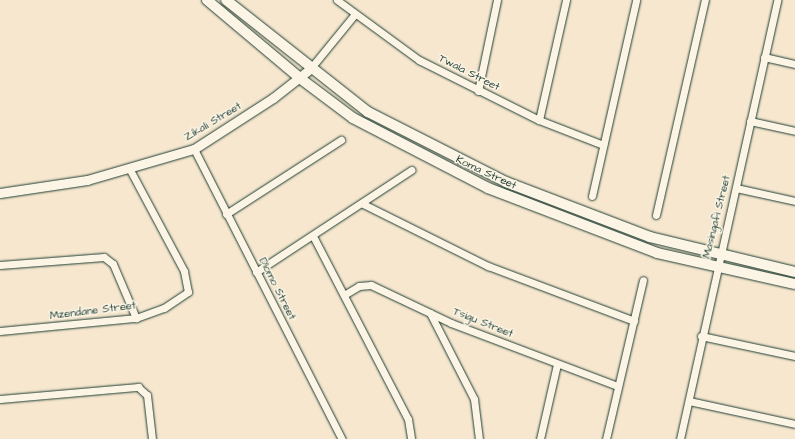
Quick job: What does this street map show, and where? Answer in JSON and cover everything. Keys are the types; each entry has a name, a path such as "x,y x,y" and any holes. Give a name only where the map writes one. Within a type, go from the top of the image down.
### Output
{"main road":[{"name":"Koma Street","path":"206,0 301,79 369,128 488,188 630,245 716,268 795,284"},
{"name":"Koma Street","path":"226,0 310,69 375,116 506,182 650,237 795,272"}],"street":[{"name":"Twala Street","path":"336,0 405,52 478,91 539,120 603,145"},
{"path":"478,91 497,0"},
{"path":"539,120 566,0"},
{"path":"592,196 636,0"},
{"path":"656,216 705,0"},
{"name":"Masingafi Street","path":"680,439 716,268 736,188 777,0"},
{"name":"Zikali Street","path":"0,193 63,185 194,149 301,79 355,14"},
{"path":"764,57 795,64"},
{"path":"750,121 795,131"},
{"path":"226,214 341,140"},
{"name":"Dlomo Street","path":"194,149 342,439"},
{"name":"Mzendane Street","path":"0,331 136,318 172,304 184,296 188,289 184,271 129,168"},
{"path":"256,272 363,204 411,170"},
{"path":"736,188 795,201"},
{"path":"363,204 488,266 634,321"},
{"path":"313,236 408,419 411,439"},
{"path":"0,265 104,257 113,264 136,318"},
{"path":"606,439 643,280"},
{"name":"Tsigu Street","path":"344,295 359,286 371,285 430,313 557,364 618,386"},
{"path":"430,313 474,400 479,439"},
{"path":"702,336 795,356"},
{"path":"540,439 557,364"},
{"path":"0,399 138,387 148,395 152,439"},
{"path":"689,401 795,424"}]}
